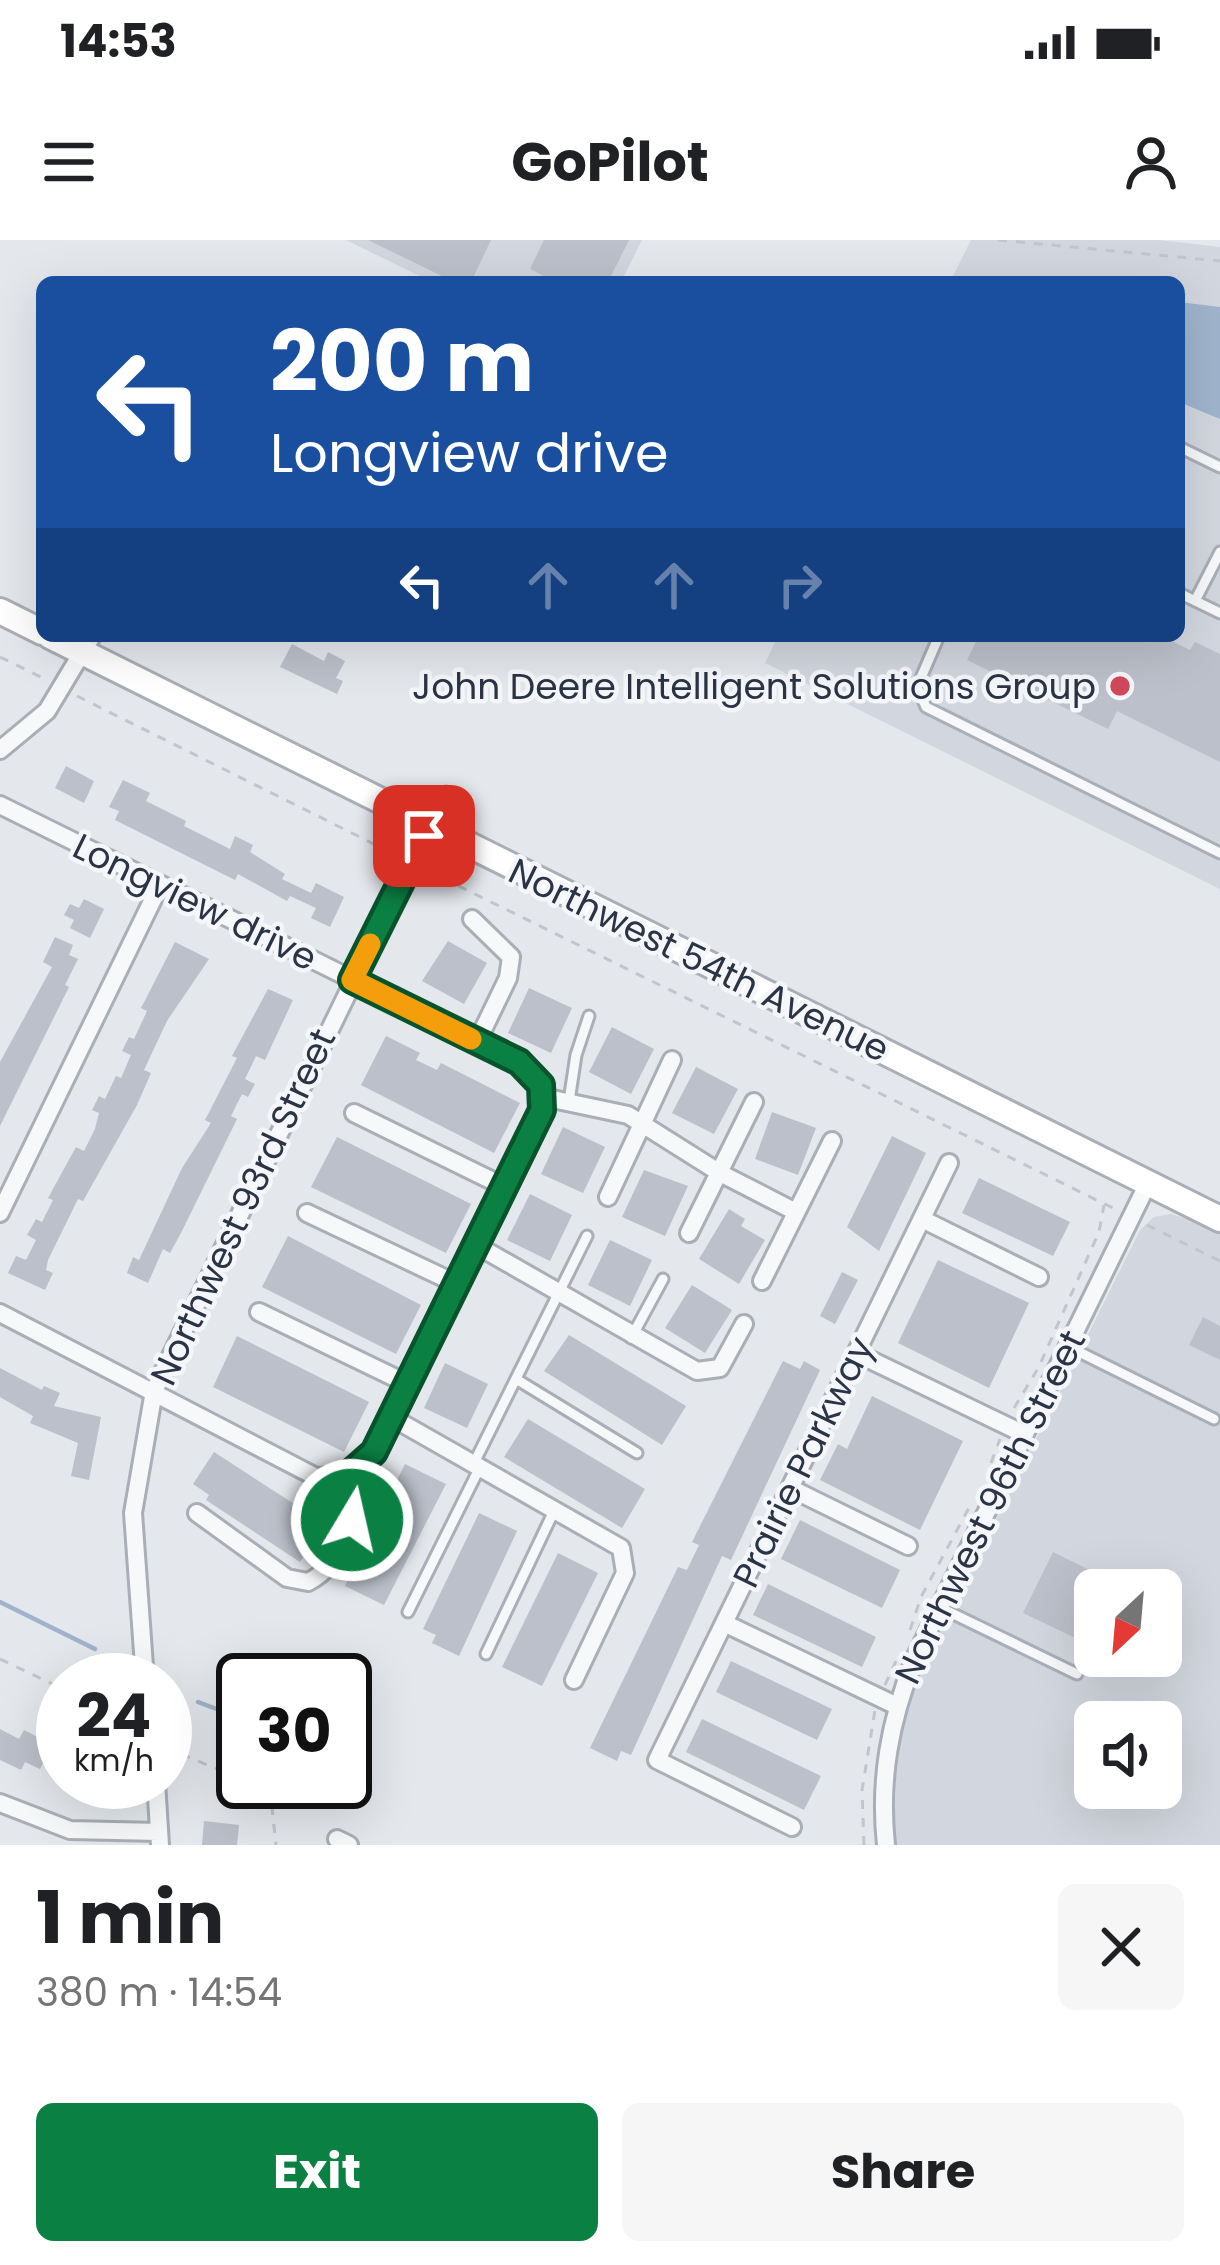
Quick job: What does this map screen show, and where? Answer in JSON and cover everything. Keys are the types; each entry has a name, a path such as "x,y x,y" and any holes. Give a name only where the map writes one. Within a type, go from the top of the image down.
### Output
{"street":[{"path":"0,611 36,629"},
{"path":"0,750 32,727 63,689 87,644"},
{"name":"Northwest 54th Avenue","path":"87,644 429,826 1220,1219"},
{"name":"Longview drive","path":"0,805 519,1062 535,1074 543,1097"},
{"name":"Northwest 93rd Street","path":"143,1653 133,1513 154,1391 429,826"},
{"path":"0,1213 160,885"},
{"path":"472,919 511,957 508,978 477,1042"},
{"path":"608,1198 672,1060"},
{"path":"0,1313 316,1477 347,1476 366,1463 392,1418 505,1187 543,1097 608,1108 796,1212"},
{"path":"689,1233 754,1102"},
{"path":"354,1113 505,1187"},
{"path":"762,1281 832,1141"},
{"name":"Prairie Parkway","path":"792,1827 657,1760 949,1163"},
{"name":"Northwest 96th Street","path":"886,1845 882,1805 897,1706 939,1607 1148,1183"},
{"path":"307,1213 457,1284"},
{"path":"922,1219 1039,1277"},
{"path":"476,1245 632,1338 705,1374 720,1368 744,1324"},
{"path":"259,1312 408,1384"},
{"path":"856,1353 1024,1434"},
{"path":"392,1418 621,1549 627,1566 574,1679"},
{"path":"197,1513 287,1577 308,1582 326,1567 347,1535 353,1503 347,1476"},
{"path":"790,1487 908,1546"},
{"path":"724,1623 897,1706"},
{"path":"0,1803 70,1830 159,1839 157,1809"}],"lane":[{"path":"1185,450 1220,467"},
{"path":"1196,601 1220,552"},
{"path":"1185,596 1220,613"},
{"path":"936,642 917,687 926,707 1220,853"},
{"path":"429,826 446,792"},
{"path":"569,1101 576,1055 589,1016"},
{"path":"408,1612 587,1236"},
{"path":"632,1338 663,1279"},
{"path":"1067,1346 1214,1419"},
{"path":"516,1378 637,1453"},
{"path":"486,1654 553,1513"},
{"path":"939,1607 1074,1673"}],"path":[{"path":"998,240 1220,262"},
{"path":"0,657 1220,1261"},
{"path":"0,1659 36,1676"},
{"path":"272,1809 276,1845"}],"shaded area":[{"path":"346,240 642,240 624,276 420,276"},
{"path":"971,240 1159,240 1220,247 1220,889 765,663 775,642 1185,642 1185,276 953,276"},
{"path":"1171,1214 1220,1229 1220,1845 894,1845 897,1743 917,1679 1140,1230 1154,1217"}],"water":[{"path":"1185,303 1220,307 1220,419 1185,404"}],"building":[{"path":"368,240 491,240 474,276 442,276"},
{"path":"544,240 629,240 611,276 544,276 530,269"},
{"name":"John Deere Intelligent Solutions Group","path":"976,642 1174,642 1190,650 1195,642 1220,654 1220,762 1117,711 1108,729 967,660"},
{"path":"292,644 324,661 328,652 345,661 336,678 343,681 337,694 280,667"},
{"path":"66,766 94,781 84,803 55,788"},
{"path":"123,780 150,793 146,801 186,821 184,826 230,849 235,836 253,845 250,852 285,874 282,879 311,893 316,883 344,897 330,927 311,918 316,908 290,896 287,901 238,874 235,880 115,820 119,811 109,807"},
{"path":"84,899 104,909 90,938 70,928 74,920 64,915 70,904 79,908"},
{"path":"55,937 73,945 69,955 78,959 65,985 69,987 0,1126 0,1062 52,967 43,962"},
{"path":"448,941 487,963 464,1004 422,981"},
{"path":"175,942 209,959 167,1021 144,1070 151,1073 137,1105 83,1201 78,1199 48,1260 46,1270 53,1273 45,1290 8,1273 16,1256 26,1260 36,1240 27,1235 36,1219 42,1222 53,1200 48,1198 76,1147 84,1151 95,1129 99,1113 92,1110 99,1096 105,1099 116,1076 121,1078 131,1055 122,1051 129,1037 134,1039 147,1011 141,1008"},
{"path":"529,988 572,1008 551,1053 508,1033"},
{"path":"268,989 293,1000 265,1060 256,1056 245,1079 255,1084 248,1097 242,1094 231,1116 237,1119 182,1231 170,1253 163,1249 148,1283 127,1273 133,1257 139,1260 182,1168 211,1123 205,1120 237,1058 232,1056"},
{"path":"612,1027 654,1049 631,1094 589,1072"},
{"path":"386,1036 420,1053 416,1060 437,1070 441,1063 520,1103 494,1153 361,1085"},
{"path":"696,1067 738,1089 714,1134 672,1113"},
{"path":"772,1112 816,1128 798,1175 755,1159"},
{"path":"563,1127 605,1147 583,1193 541,1174"},
{"path":"892,1136 926,1153 879,1251 847,1227"},
{"path":"337,1137 471,1204 446,1253 311,1187"},
{"path":"644,1170 688,1186 665,1236 622,1217"},
{"path":"979,1178 1070,1222 1053,1256 962,1213"},
{"path":"530,1194 572,1215 550,1261 507,1240"},
{"path":"729,1209 745,1219 741,1226 765,1240 739,1284 699,1259"},
{"path":"288,1236 421,1305 396,1354 262,1287"},
{"path":"610,1240 652,1260 630,1306 588,1285"},
{"path":"938,1260 1029,1303 989,1388 898,1343"},
{"path":"842,1272 858,1280 835,1324 820,1316"},
{"path":"692,1285 732,1310 705,1353 665,1328"},
{"path":"1203,1317 1220,1326 1220,1360 1189,1345"},
{"path":"569,1335 686,1406 662,1445 544,1371"},
{"path":"237,1336 369,1402 344,1452 213,1387"},
{"path":"783,1361 800,1369 804,1361 820,1370 731,1560 722,1556 631,1755 621,1751 617,1761 590,1748 678,1567 687,1570 699,1545 692,1542"},
{"path":"445,1363 488,1384 467,1428 424,1408"},
{"path":"0,1368 42,1390 44,1386 60,1393 54,1406 101,1417 89,1480 71,1476 78,1443 30,1423 33,1416 0,1397"},
{"path":"872,1396 963,1441 920,1530 820,1480 838,1444 847,1449"},
{"path":"528,1419 645,1489 622,1528 504,1457"},
{"path":"214,1452 325,1524 300,1562 206,1500 209,1495 193,1484"},
{"path":"405,1464 446,1484 384,1605 345,1586"},
{"path":"479,1513 517,1531 459,1656 432,1643 436,1635 423,1629"},
{"path":"800,1520 900,1570 882,1608 781,1559"},
{"path":"1053,1552 1088,1569 1074,1569 1074,1637 1023,1613"},
{"path":"558,1553 598,1573 542,1686 502,1667"},
{"path":"768,1584 876,1637 862,1667 753,1615"},
{"path":"731,1661 832,1709 817,1740 716,1692"},
{"path":"702,1719 821,1776 804,1810 686,1752"},
{"path":"0,1729 19,1739 24,1730 36,1736 36,1767 25,1762 21,1770 0,1760"},
{"path":"204,1821 239,1825 237,1845 202,1845"}],"waterway":[{"path":"0,1602 95,1649"},
{"path":"198,1702 216,1709"}],"slow traffic":[{"path":"370,944 352,980 471,1039"}],"place":[{"name":"John Deere Intelligent Solutions Group","path":"1120,686"}],"route":[{"path":"352,1520 347,1476 374,1452 542,1110 541,1085 519,1062 352,980 424,836"}]}
